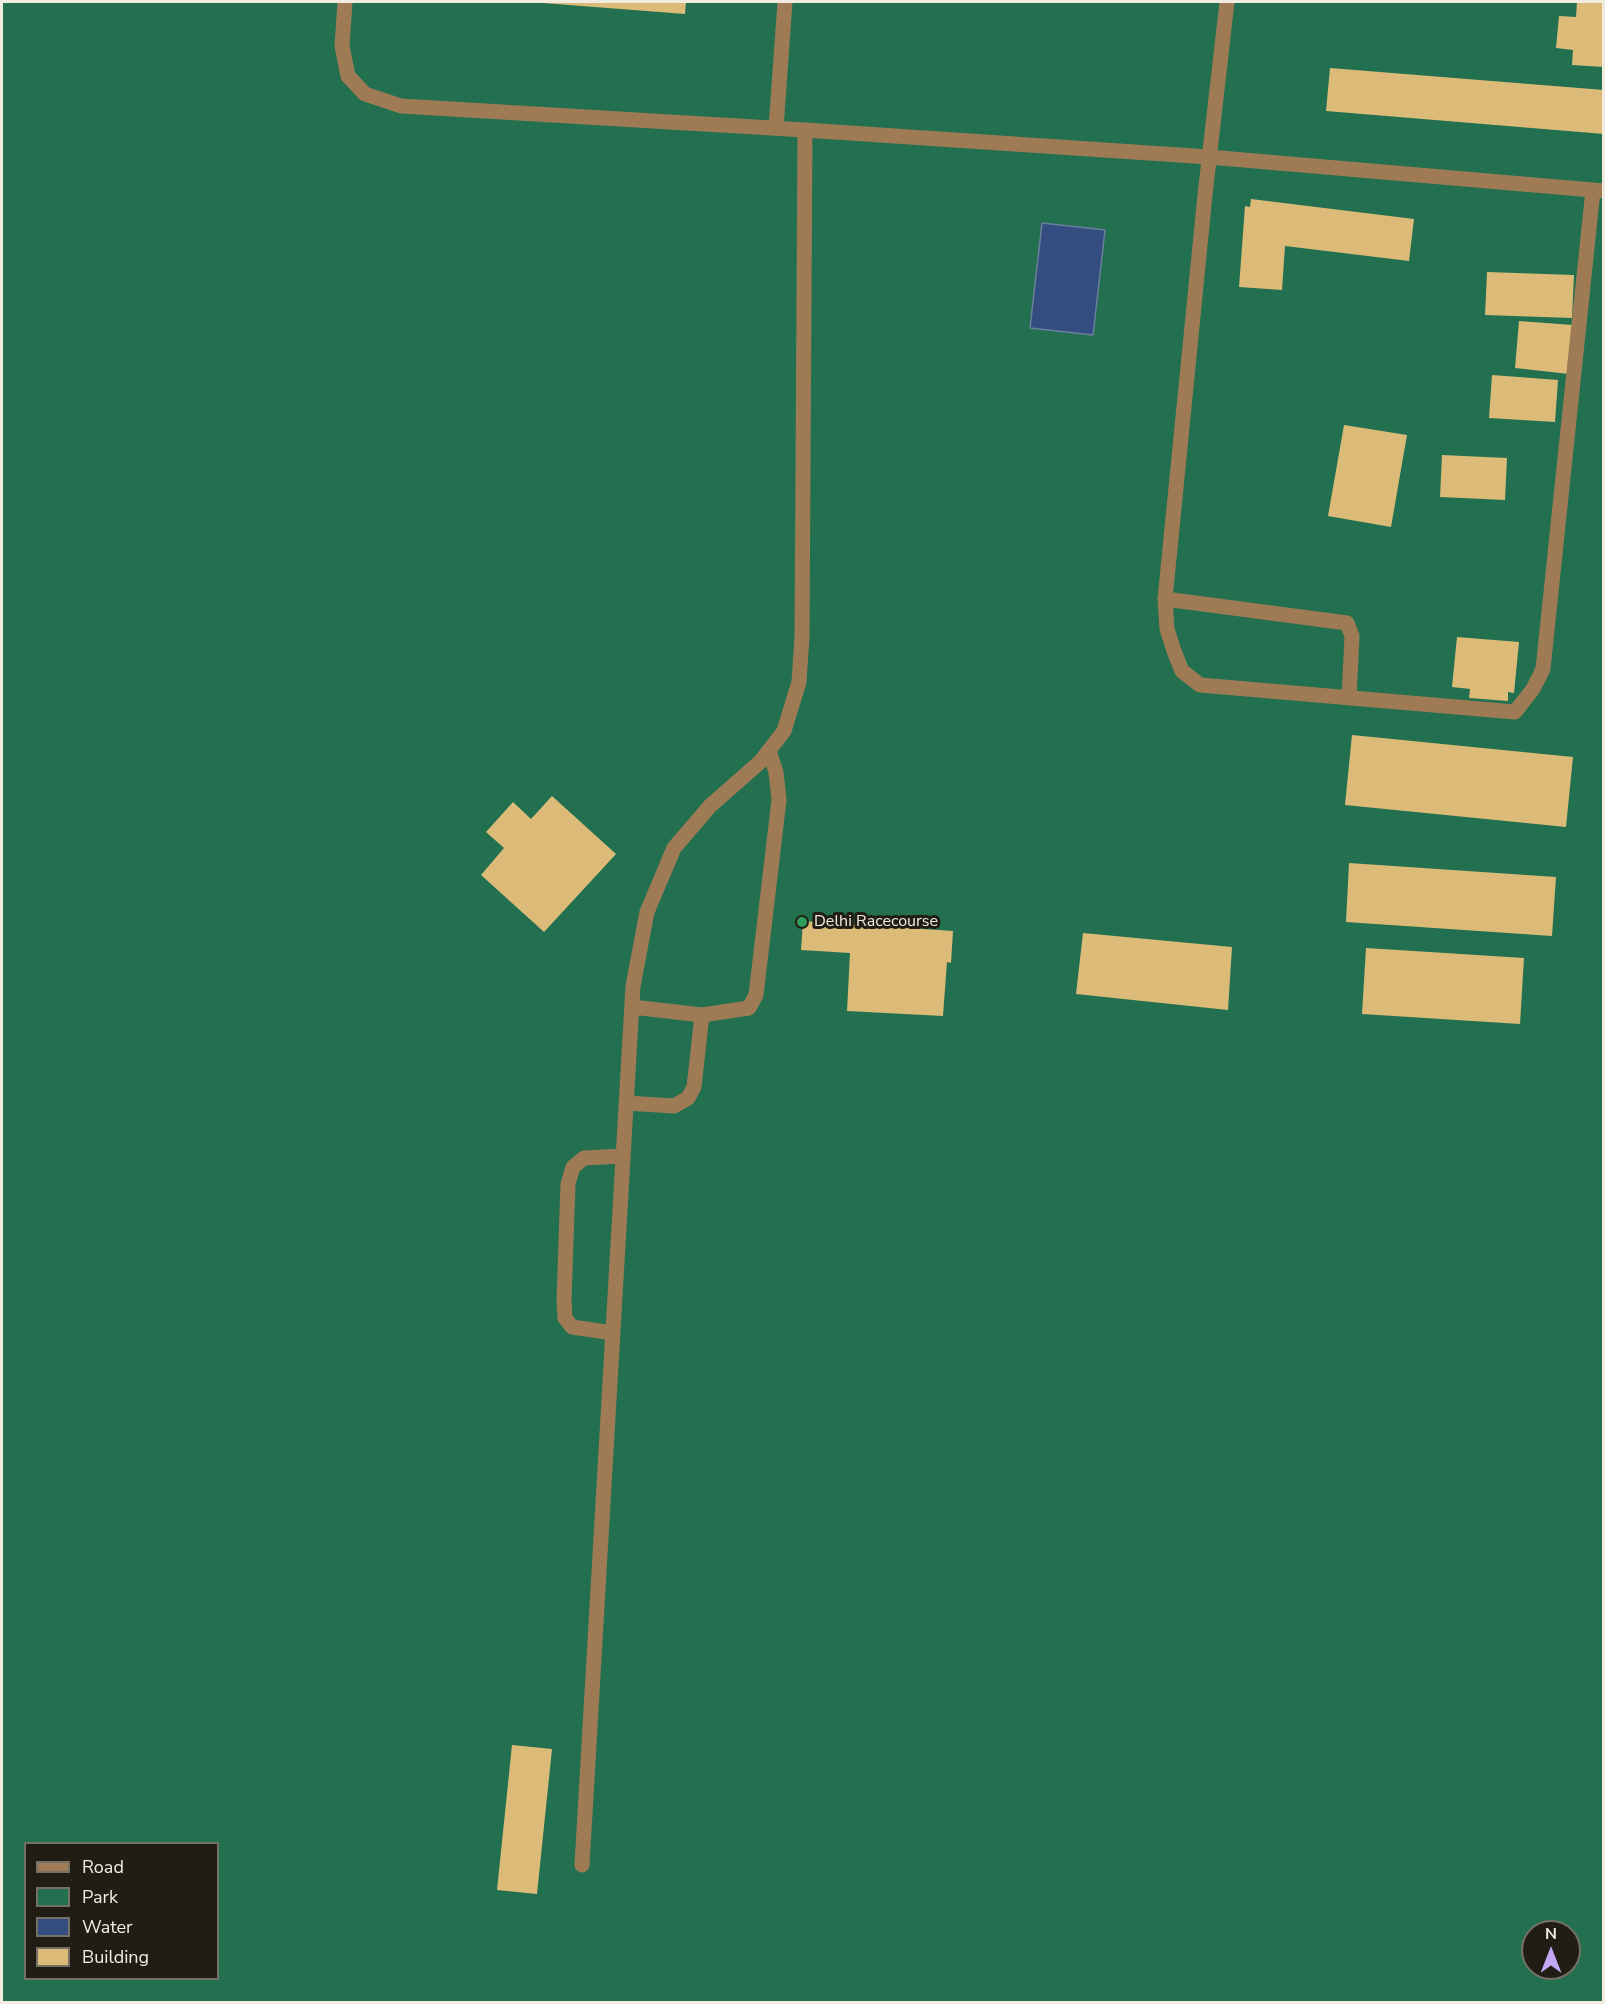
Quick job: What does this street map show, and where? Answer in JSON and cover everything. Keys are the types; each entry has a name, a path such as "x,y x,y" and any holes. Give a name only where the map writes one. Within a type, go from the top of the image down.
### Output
{"lane":[{"path":"345,2 342,45 348,76 365,94 401,106 1209,157 1598,190 1543,669 1533,689 1515,712 1200,685 1182,671 1167,629 1165,599 1209,157 1227,2"},
{"path":"776,128 785,2"},
{"path":"582,1865 633,986 647,912 674,848 710,806 760,762 769,751 784,731 799,682 802,637 805,130"},
{"path":"1165,599 1347,623 1352,636 1349,698"},
{"path":"632,1007 702,1015 749,1008 756,995 779,800 776,772 769,751"},
{"path":"626,1103 674,1106 688,1098 694,1087 702,1015"},
{"path":"613,1333 572,1327 565,1318 568,1184 573,1167 584,1158 623,1156"}],"green space":[{"name":"Delhi Racecourse","path":"2,2 1603,2 1603,2002 2,2002"}],"water":[{"path":"1042,223 1105,230 1093,335 1030,328"}],"building":[{"path":"543,2 686,2 685,14"},
{"path":"1577,2 1604,2 1604,67 1572,65 1573,50 1556,48 1559,16 1576,17"},
{"path":"1330,68 1604,90 1604,134 1326,111"},
{"path":"1251,199 1414,219 1409,261 1285,246 1282,290 1239,287 1245,206 1250,207"},
{"path":"1487,272 1574,275 1572,318 1485,315"},
{"path":"1519,321 1573,325 1569,374 1515,368"},
{"path":"1492,375 1558,380 1555,422 1489,418"},
{"path":"1344,425 1407,435 1391,527 1328,516"},
{"path":"1442,455 1507,458 1505,500 1440,497"},
{"path":"1457,637 1519,642 1514,693 1508,692 1508,701 1469,698 1470,689 1452,687"},
{"path":"1352,735 1573,757 1566,827 1345,805"},
{"path":"552,796 616,854 544,932 481,875 504,848 486,832 513,802 531,819"},
{"path":"1349,863 1556,877 1552,936 1346,922"},
{"path":"803,921 953,931 951,963 947,962 943,1016 847,1011 850,953 801,950"},
{"path":"1083,933 1232,947 1228,1010 1076,994"},
{"path":"1366,948 1524,958 1520,1024 1362,1014"},
{"path":"512,1745 552,1749 537,1894 497,1890"}],"place":[{"name":"Delhi Racecourse","path":"802,922"}]}
